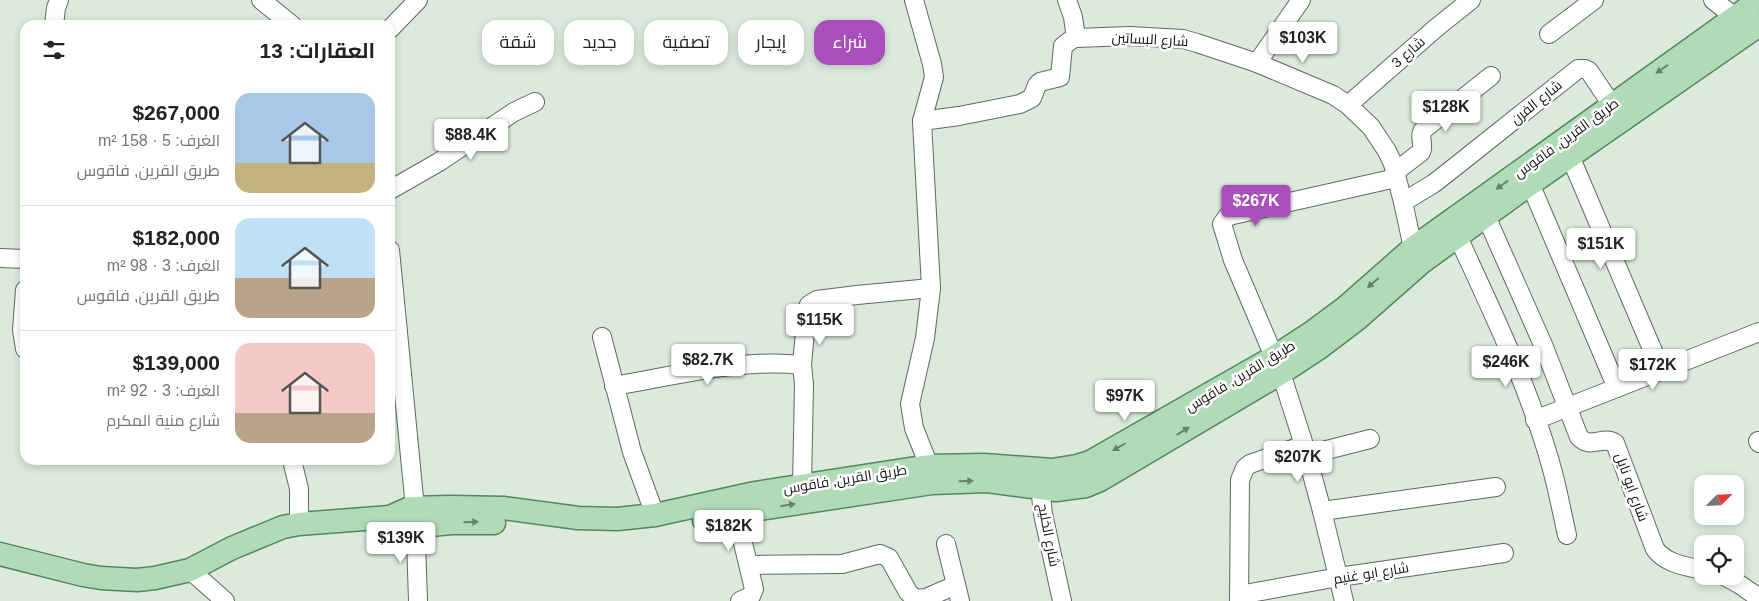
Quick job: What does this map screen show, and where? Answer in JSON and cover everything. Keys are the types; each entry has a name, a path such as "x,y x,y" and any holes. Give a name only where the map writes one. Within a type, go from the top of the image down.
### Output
{"main road":[{"name":"طريق القرين, فاقوس","path":"1278,365 1413,248 1527,177 1570,156 1698,56 1736,18 1759,0"},
{"name":"طريق القرين, فاقوس","path":"416,517 503,508 597,519 655,515 847,488 984,465 1040,479 1052,470 1078,466 1102,457 1344,329 1422,262 1486,216 1527,177 1612,105 1759,24"},
{"name":"طريق القرين, فاقوس","path":"0,554 66,572 100,578 128,580 154,578 190,570 248,541 283,527 299,524 390,517 399,512 416,517 519,525 559,532 620,533 660,529 736,514 757,501 802,486 847,488"}],"street":[{"path":"55,20 58,0"},
{"path":"261,0 286,20"},
{"path":"395,24 418,0"},
{"path":"914,0 932,64 934,78 922,121 931,288 925,338 910,404 914,428 931,475"},
{"path":"922,121 987,111 1028,101 1032,98 1040,82 1060,77 1063,46 1076,38 1073,18 1067,0"},
{"path":"1257,63 1301,0"},
{"name":"شارع 3","path":"1348,105 1471,0"},
{"path":"1549,34 1594,0"},
{"path":"1713,0 1736,18"},
{"name":"شارع البساتين","path":"1076,38 1130,36 1183,39 1197,42 1257,63 1333,95 1348,105 1371,127 1387,151 1403,202 1413,248"},
{"name":"شارع الفرن","path":"1403,202 1445,175 1578,69 1589,71 1612,105"},
{"path":"1344,601 1306,450 1278,365 1222,230 1223,220 1233,215 1395,175 1422,149 1420,136 1423,130 1491,76"},
{"path":"395,187 439,162 514,112 535,102"},
{"path":"1570,156 1661,370"},
{"path":"1527,177 1617,388"},
{"path":"1486,216 1541,339 1566,408"},
{"path":"1458,237 1506,345 1535,420 1552,468 1567,535"},
{"path":"0,258 20,259"},
{"path":"802,486 804,384 802,365 807,309 813,302 857,294 931,288"},
{"path":"395,301 416,517 418,601"},
{"path":"1535,420 1759,332"},
{"path":"602,337 632,452 655,515"},
{"path":"614,386 721,368 783,363 802,365"},
{"name":"شارع ابو نايل","path":"1566,408 1582,440 1591,444 1605,440 1615,443 1659,555 1670,562 1694,568"},
{"path":"1239,598 1241,474 1250,464 1306,450 1370,439"},
{"path":"293,465 300,489 299,524"},
{"name":"شارع الخليج","path":"1040,479 1043,514 1062,601"},
{"path":"1322,511 1496,487"},
{"path":"736,514 754,589 751,596 740,601"},
{"path":"749,565 842,564 880,554 889,558 908,592 915,599 926,598 958,593 946,544"},
{"name":"شارع ابو غنيم","path":"1239,598 1339,577 1504,553"},
{"path":"190,570 225,601"},
{"path":"1740,585 1759,598"}]}
